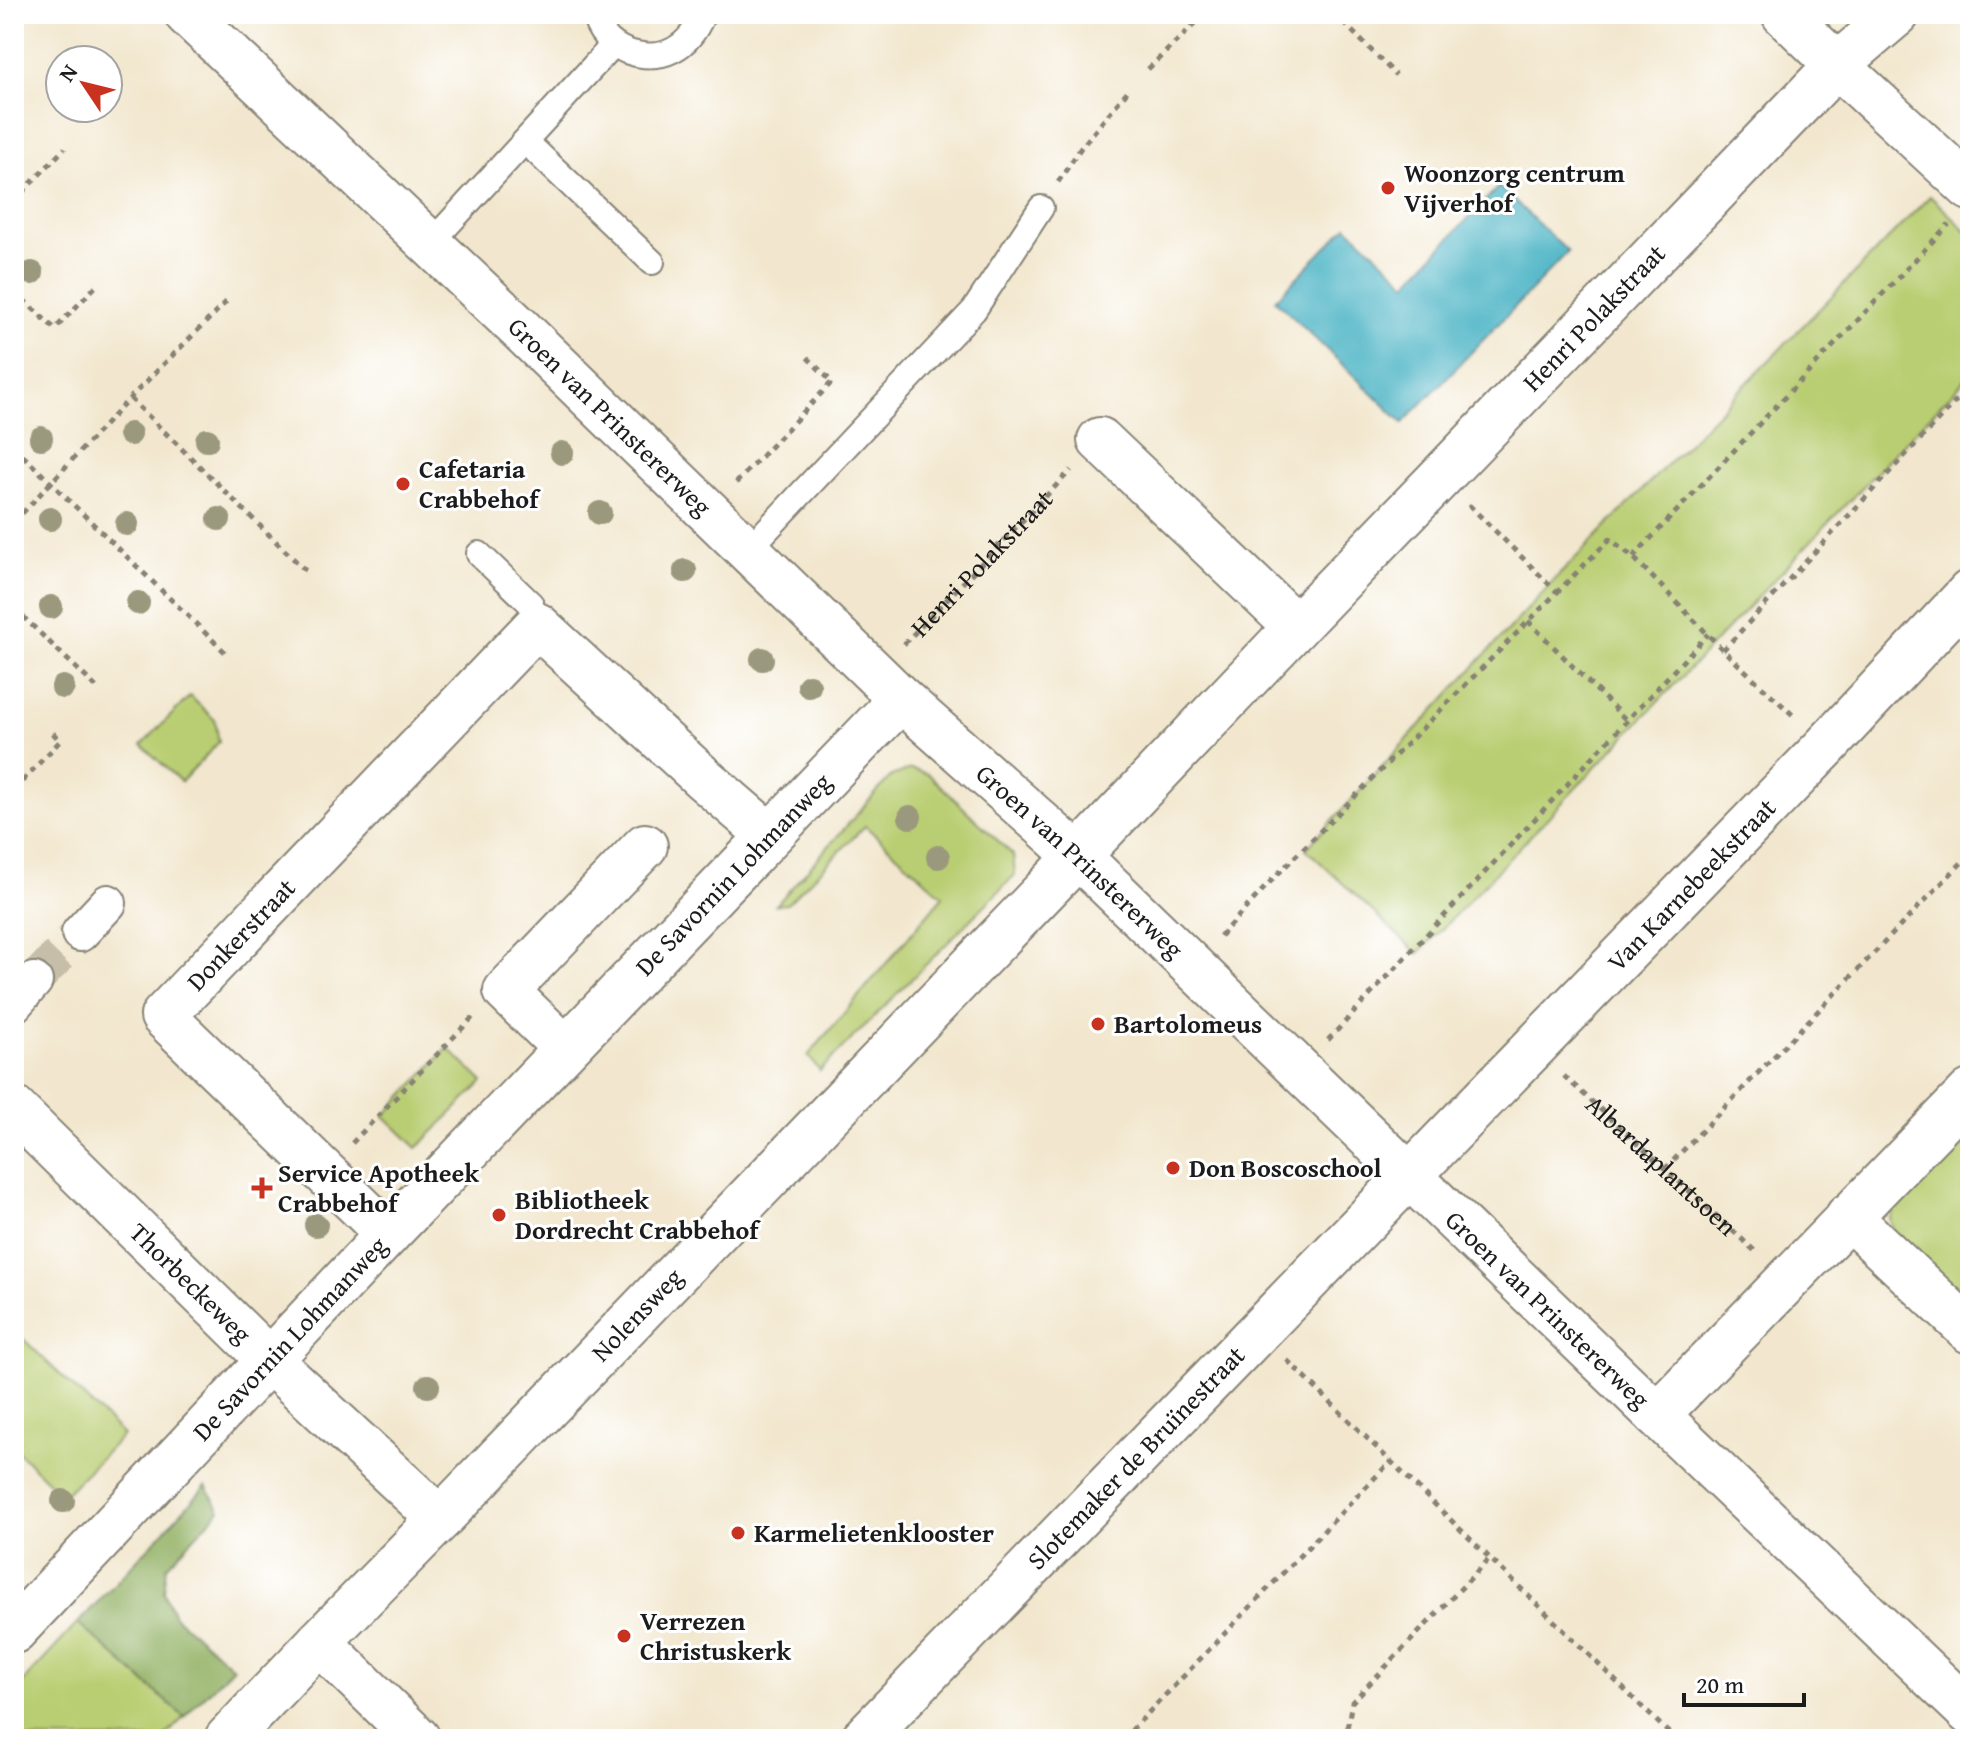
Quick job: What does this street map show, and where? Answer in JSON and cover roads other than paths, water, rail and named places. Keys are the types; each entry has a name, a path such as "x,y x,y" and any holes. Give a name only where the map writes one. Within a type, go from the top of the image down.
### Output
{"street":[{"name":"Groen van Prinstererweg","path":"187,14 431,243 888,686 1078,856 1970,1713"},
{"path":"1784,14 1837,65 1965,201"},
{"name":"Henri Polakstraat","path":"1078,856 1837,65 1897,14"},
{"path":"1100,440 1296,627"},
{"name":"Van Karnebeekstraat","path":"1409,1176 1826,746 1970,592"},
{"path":"537,625 769,835"},
{"name":"Donkerstraat","path":"388,1234 163,1016 537,625"},
{"name":"De Savornin Lohmanweg","path":"14,1631 769,835 888,686"},
{"path":"565,1048 506,991 645,846"},
{"name":"Nolensweg","path":"227,1739 1078,856"},
{"path":"80,933 108,903"},
{"path":"1657,1415 1970,1092"},
{"name":"Thorbeckeweg","path":"15,1113 270,1361 440,1519"},
{"name":"Slotemaker de Bruïnestraat","path":"863,1739 1409,1176"},
{"path":"1848,1216 1970,1331"},
{"path":"319,1642 418,1739"}],"lane":[{"path":"594,14 596,22 613,45 642,57 664,54 681,46 697,29 703,14"},
{"path":"431,243 613,45"},
{"path":"525,141 652,262"},
{"path":"749,549 974,310 1041,208"},
{"path":"479,554 531,604 537,625"}],"water":[{"path":"1499,186 1568,252 1403,423 1275,300 1347,226 1407,283"}],"tunnel":[{"path":"34,981 80,933"}],"place":[{"name":"Woonzorg centrum Vijverhof","path":"1388,188"},
{"name":"Cafetaria Crabbehof","path":"403,484"},
{"name":"Bartolomeus","path":"1098,1024"},
{"name":"Don Boscoschool","path":"1173,1168"},
{"name":"Service Apotheek Crabbehof","path":"262,1188"},
{"name":"Bibliotheek Dordrecht Crabbehof","path":"499,1215"},
{"name":"Karmelietenklooster","path":"738,1533"},
{"name":"Verrezen Christuskerk","path":"624,1636"}]}
